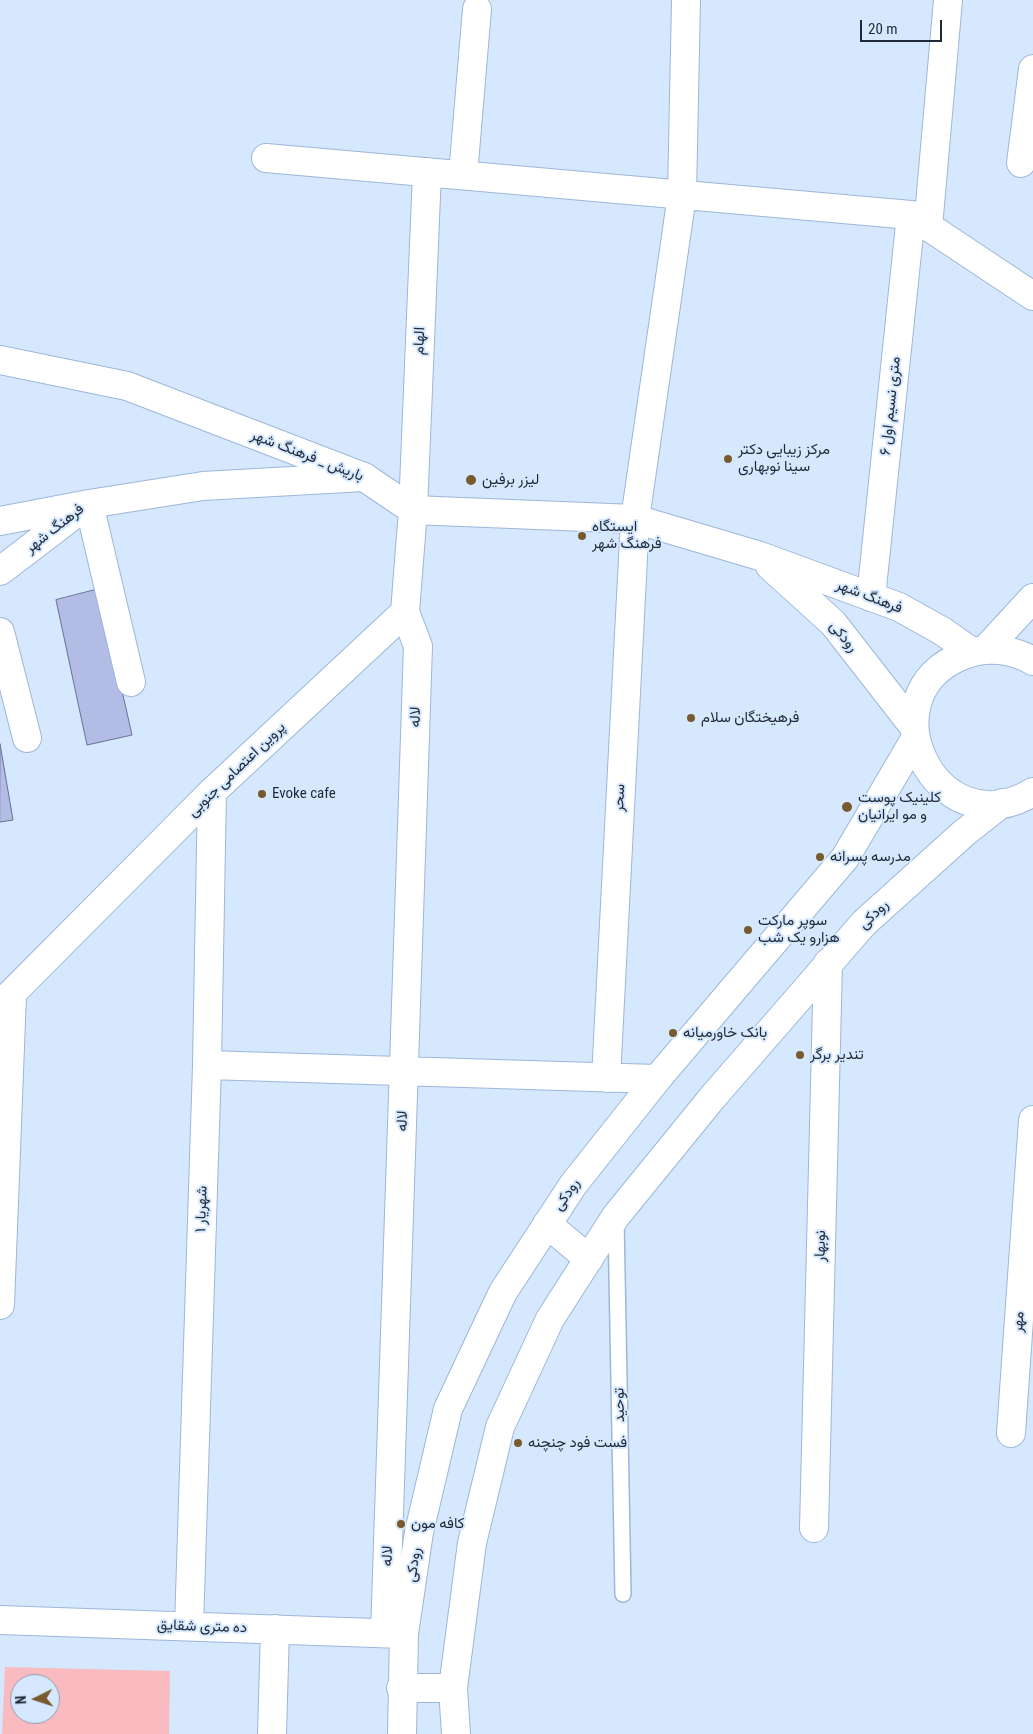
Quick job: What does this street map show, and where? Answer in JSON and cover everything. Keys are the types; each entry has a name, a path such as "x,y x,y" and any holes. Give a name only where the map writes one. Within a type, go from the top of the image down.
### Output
{"street":[{"name":"سحر","path":"606,1078 634,519 682,195 686,0"},
{"name":"۶ متری نسیم اول","path":"871,597 948,0"},
{"path":"463,176 476,9"},
{"path":"1021,163 1033,69"},
{"path":"266,158 682,195 919,221 1033,296"},
{"name":"الهام","path":"414,510 428,172"},
{"name":"باریش _ فرهنگ شهر","path":"0,360 128,386 364,477 414,510"},
{"path":"131,682 88,504 203,486 364,477"},
{"name":"فرهنگ شهر","path":"0,521 88,504"},
{"name":"فرهنگ شهر","path":"0,571 88,504"},
{"path":"406,612 414,510 634,519 760,556"},
{"name":"فرهنگ شهر","path":"760,556 899,607 979,650"},
{"name":"رودکی","path":"760,556 832,623 915,733"},
{"path":"979,650 1033,598"},
{"name":"پروین اعتصامی جنوبی","path":"6,1000 212,792 406,612"},
{"name":"لاله","path":"395,1633 405,1071 418,646 406,612"},
{"path":"0,632 28,738"},
{"path":"1023,798 983,804 963,799 946,789 932,775 921,758 915,733 916,710 921,694 930,680 942,667 956,658 979,650 1004,650 1022,655 1033,661"},
{"name":"رودکى","path":"402,1734 401,1688 395,1633 418,1532 448,1409 504,1292 573,1185 657,1080 845,858 915,733"},
{"name":"شهریار ۱","path":"189,1626 207,1065 212,792"},
{"name":"رودکى","path":"456,1734 453,1688 472,1543 500,1427 550,1318 616,1216 712,1098 864,923 964,833 1023,798"},
{"name":"نوبهار","path":"814,1528 828,964"},
{"path":"0,1304 6,1000"},
{"path":"207,1065 657,1080"},
{"name":"مهر","path":"1011,1433 1033,1120"},
{"path":"547,1224 589,1259"},
{"name":"ده متری شقایق","path":"0,1620 395,1633"},
{"path":"272,1734 275,1630"},
{"path":"401,1688 453,1688"}],"lane":[{"name":"توحید","path":"616,1216 623,1594"}],"shaded area":[{"path":"5,1667 170,1671 169,1734 2,1734"}],"building":[{"path":"99,589 132,735 87,745 56,600"},
{"path":"0,744 13,820 0,822"}],"place":[{"name":"مرکز زیبایی دکتر سینا نوبهاری","path":"728,459"},
{"name":"لیزر برفین","path":"471,480"},
{"name":"ایستگاه فرهنگ شهر","path":"582,536"},
{"name":"فرهیختگان سلام","path":"691,718"},
{"name":"Evoke cafe","path":"262,794"},
{"name":"کلینیک پوست و مو ایرانیان","path":"847,807"},
{"name":"مدرسه پسرانه","path":"820,857"},
{"name":"سوپر مارکت هزارو یک شب","path":"748,930"},
{"name":"بانک خاورمیانه","path":"673,1033"},
{"name":"تندیر برگر","path":"800,1055"},
{"name":"فست فود چنچنه","path":"518,1443"},
{"name":"کافه مون","path":"401,1524"}]}
